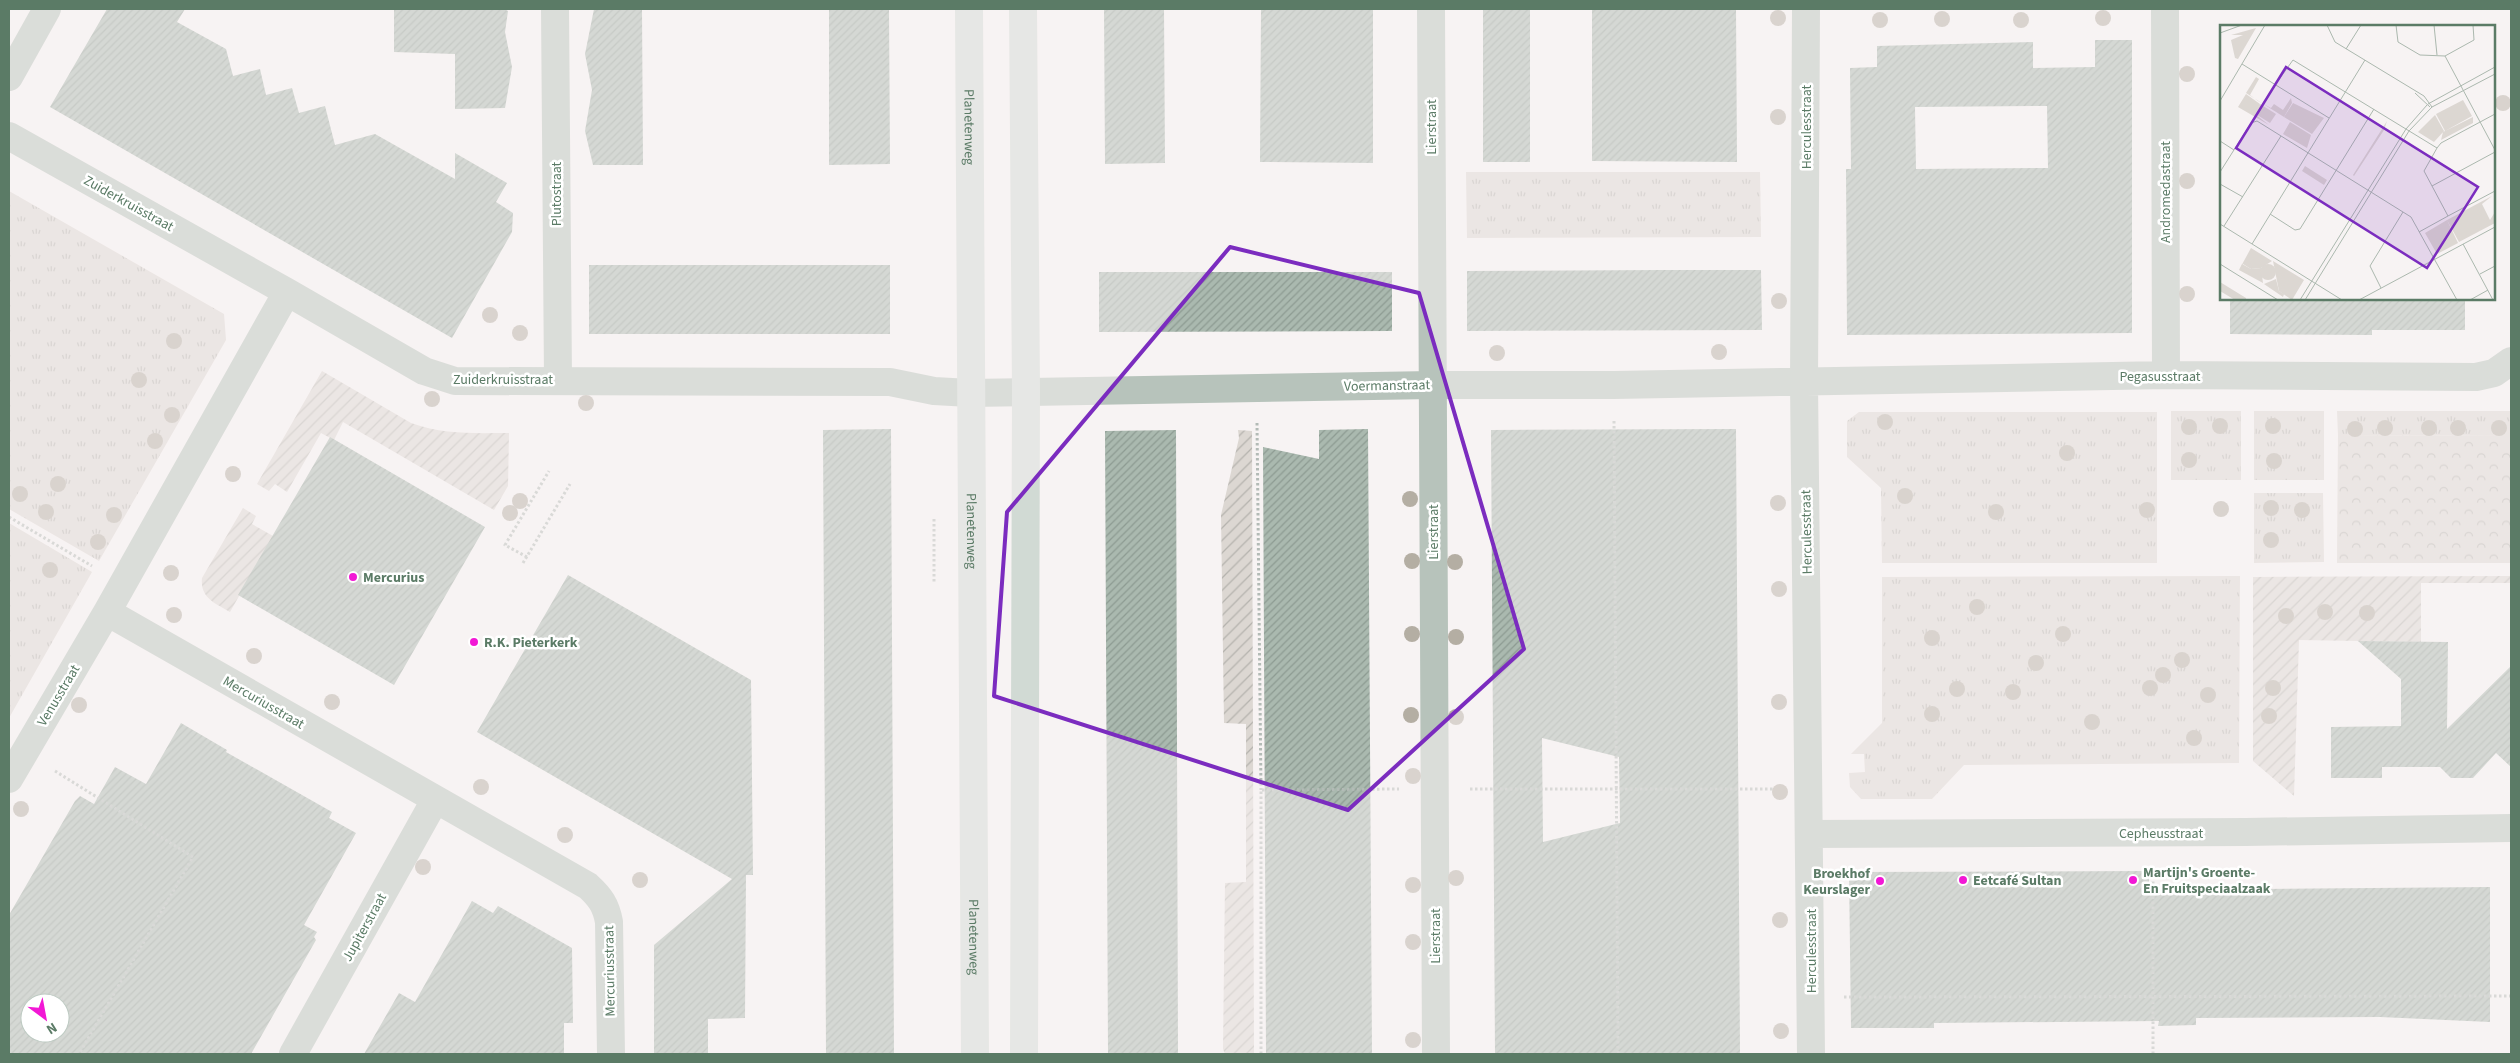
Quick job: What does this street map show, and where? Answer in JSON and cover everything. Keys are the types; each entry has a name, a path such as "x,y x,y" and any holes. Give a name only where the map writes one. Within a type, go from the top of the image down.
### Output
{"main road":[{"name":"Planetenweg","path":"969,9 975,1054"},
{"path":"1024,9 1026,390 1024,1054"}],"street":[{"path":"9,77 47,9"},
{"name":"Plutostraat","path":"555,9 558,380"},
{"name":"Lierstraat","path":"1431,9 1436,1054"},
{"name":"Herculesstraat","path":"1806,9 1804,382 1811,1054"},
{"name":"Andromedastraat","path":"2164,9 2166,376"},
{"name":"Zuiderkruisstraat","path":"9,136 424,371 440,378 455,381 890,382 934,391 970,392"},
{"path":"107,612 287,292"},
{"name":"Pegasusstraat","path":"1804,382 2166,376 2476,377 2494,373 2511,361"},
{"name":"Voermanstraat","path":"970,392 1256,387 1804,382"},
{"name":"Venusstraat","path":"9,779 107,612"},
{"name":"Mercuriusstraat","path":"107,612 588,886 598,895 607,908 609,922 611,1054"},
{"name":"Jupiterstraat","path":"293,1054 435,800"},
{"name":"Cepheusstraat","path":"1810,834 2153,833 2511,828"}],"path":[{"path":"1614,385 1618,1054"},
{"path":"1256,387 1260,790 1260,1054"},
{"path":"527,557 505,545 549,471"},
{"path":"524,563 570,484"},
{"path":"9,517 122,584"},
{"path":"24,752 192,857 79,1054"},
{"path":"1260,790 1809,789"},
{"path":"2153,833 2153,1054"},
{"path":"1811,997 2511,996"}],"highlighted area":[{"path":"1230,247 1419,293 1524,649 1348,810 994,696 1007,512"}],"green space":[{"path":"1466,172 1760,172 1761,237 1467,238"},
{"path":"9,191 224,314 226,340 99,561 9,509"},
{"path":"322,371 411,423 436,430 472,433 509,433 508,486 494,510 343,422 334,440 321,433 287,492 275,484 269,491 257,484"},
{"path":"2171,411 2241,411 2241,480 2171,480"},
{"path":"2254,411 2324,411 2324,480 2254,480"},
{"path":"2337,411 2511,411 2511,436 2338,435"},
{"path":"1859,412 2157,412 2157,563 1882,563 1881,488 1847,457 1847,421"},
{"path":"1238,430 1252,431 1254,1054 1225,1054 1223,1049 1225,883 1246,882 1246,724 1224,723 1221,515 1239,438"},
{"path":"2338,435 2511,436 2511,563 2337,563"},
{"path":"2254,493 2323,493 2324,562 2254,563"},
{"path":"243,508 256,516 252,524 273,536 230,612 214,603 206,595 203,590 202,578"},
{"path":"9,523 92,572 9,718"},
{"path":"2240,576 2239,763 1964,765 1932,799 1861,799 1850,787 1849,773 1865,772 1864,754 1851,754 1882,723 1882,577"},
{"path":"2511,576 2511,583 2421,583 2421,642 2299,640 2294,796 2253,761 2253,577"}],"building":[{"path":"107,9 185,9 177,22 226,49 233,76 260,69 266,95 292,88 299,113 325,106 335,145 375,134 455,179 455,153 507,183 496,202 513,213 512,232 452,338 50,107"},
{"path":"394,9 504,9 508,11 505,32 512,67 505,108 455,109 455,54 394,52"},
{"path":"594,9 642,9 643,165 593,165 585,131 592,90 585,54"},
{"path":"829,9 889,9 890,164 829,165"},
{"path":"1104,9 1164,9 1165,163 1105,164"},
{"path":"1261,9 1373,9 1373,163 1260,162"},
{"path":"1483,9 1530,9 1530,162 1483,162"},
{"path":"1592,9 1736,9 1737,162 1592,161"},
{"path":"2095,40 2132,40 2132,333 1847,335 1846,169 1851,169 1850,68 1877,67 1877,46 2033,42 2033,68 2095,67","holes":["2047,106 2048,168 1916,169 1915,107"]},
{"path":"589,265 890,265 890,334 589,334"},
{"path":"1761,270 1762,330 1467,331 1467,271"},
{"path":"1099,272 1392,272 1392,331 1099,332"},
{"path":"2230,300 2465,300 2465,330 2372,330 2372,335 2230,334"},
{"path":"891,429 894,1054 826,1054 823,430"},
{"path":"1368,429 1372,1054 1266,1054 1263,447 1319,459 1319,430"},
{"path":"1736,429 1740,1054 1495,1054 1491,430","holes":["1542,738 1619,757 1620,823 1543,842"]},
{"path":"1176,430 1178,1054 1108,1054 1105,431"},
{"name":"Mercurius","path":"330,437 485,527 394,685 238,595"},
{"path":"568,575 751,680 753,875 746,875 745,1018 708,1019 708,1054 654,1054 654,945 732,879 477,732"},
{"path":"2358,641 2448,642 2447,729 2511,666 2511,767 2496,753 2473,778 2451,778 2440,767 2382,767 2382,778 2331,778 2331,727 2401,726 2401,679"},
{"path":"181,723 227,750 226,752 332,812 329,818 356,833 304,925 317,932 314,937 316,940 251,1054 9,1054 9,915 75,801 80,796 94,804 115,767 146,784"},
{"path":"2149,871 2149,890 2490,887 2490,1022 2380,1017 2196,1018 2196,1025 2158,1026 2159,1021 1934,1023 1934,1028 1851,1028 1849,872"},
{"path":"472,901 493,913 498,906 572,948 573,1023 564,1023 564,1054 364,1054 399,993 415,1002"}],"place":[{"name":"Mercurius","path":"353,577"},
{"name":"R.K. Pieterkerk","path":"474,642"},
{"name":"Eetcafé Sultan","path":"1963,880"},
{"name":"Martijn's Groente- En Fruitspeciaalzaak","path":"2133,880"},
{"name":"Broekhof Keurslager","path":"1880,881"}]}
